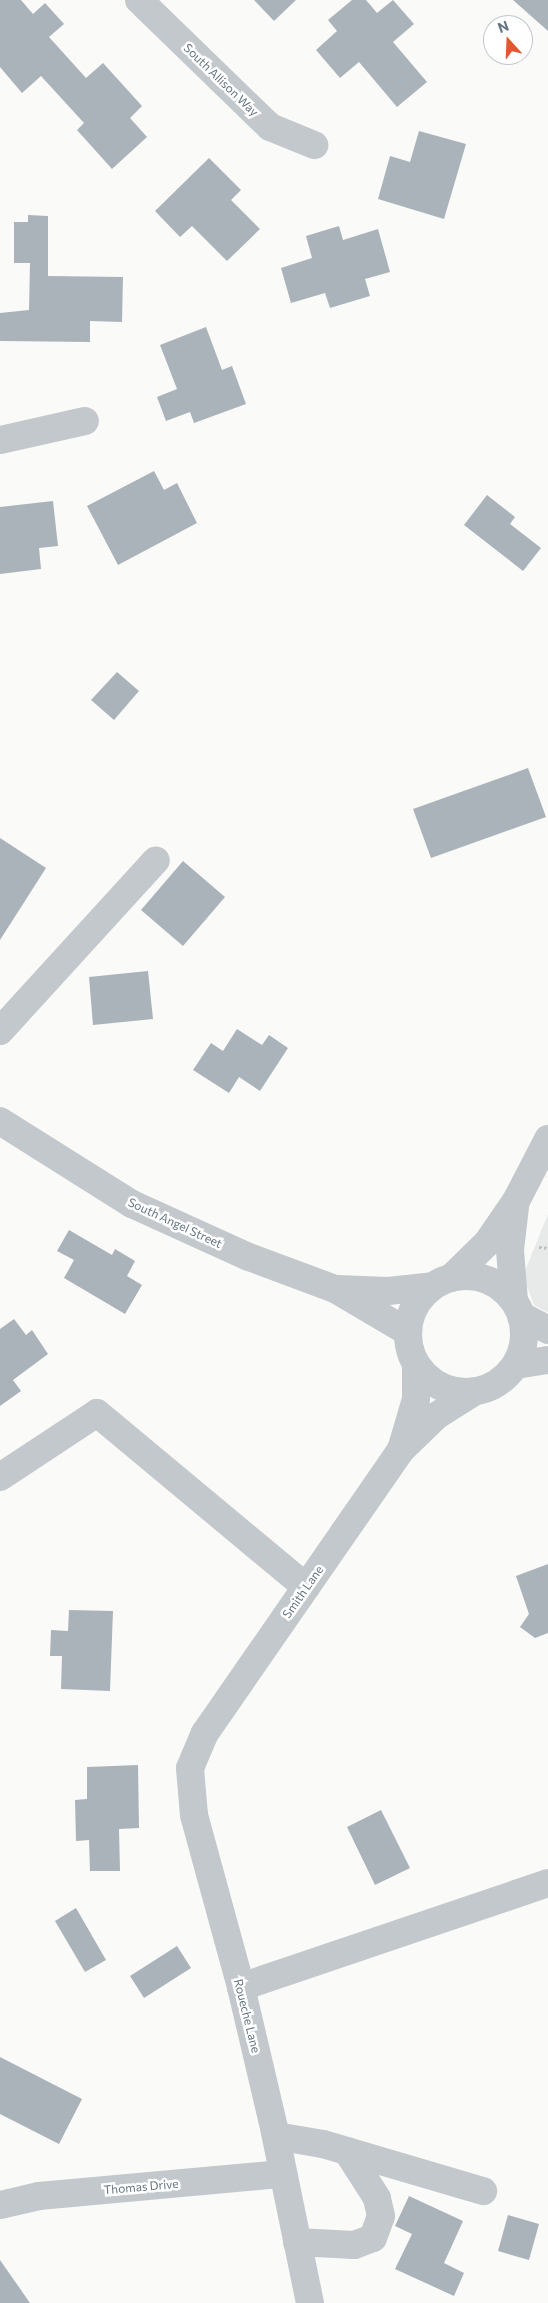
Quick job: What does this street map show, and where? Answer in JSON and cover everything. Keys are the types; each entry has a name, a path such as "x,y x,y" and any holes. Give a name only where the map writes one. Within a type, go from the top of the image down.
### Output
{"street":[{"name":"South Allison Way","path":"139,0 270,127 314,145"},
{"path":"0,440 85,421"},
{"path":"0,1031 156,860"},
{"name":"South Angel Street","path":"0,1120 132,1204 249,1257 335,1289 408,1332"},
{"path":"516,1201 510,1250 522,1349 516,1365 505,1378 490,1387 474,1392 441,1387 416,1364 408,1332 410,1316 420,1299 487,1243 516,1201 548,1138"},
{"path":"442,1282 470,1276 489,1280 518,1309 548,1330"},
{"name":"South Angel Street","path":"335,1289 388,1291 442,1282"},
{"path":"516,1365 548,1360"},
{"name":"Smith Lane","path":"400,1451 416,1399 416,1364"},
{"name":"Smith Lane","path":"205,1732 400,1451 436,1416 474,1392"},
{"path":"0,1477 97,1413 306,1587"},
{"name":"Roueche Lane","path":"205,1732 190,1768 194,1815 241,1987 276,2136 282,2174 310,2303"},
{"path":"241,1987 548,1883"},
{"path":"276,2136 347,2151 484,2191"},
{"path":"297,2242 354,2245 373,2238 381,2216 377,2198 347,2151"},
{"name":"Thomas Drive","path":"0,2206 39,2196 282,2174"}],"path":[{"path":"539,1247 548,1248"}],"shaded area":[{"path":"548,1214 548,1313 534,1305 523,1276"}],"building":[{"path":"0,0 21,0 33,14 45,3 64,24 49,37 86,78 103,63 142,106 130,118 147,137 112,169 77,130 84,123 41,76 22,93 0,67"},
{"path":"254,0 296,0 274,21"},
{"path":"352,0 366,0 377,13 393,0 414,24 393,42 427,82 397,107 359,62 340,78 316,50 337,31 328,20"},
{"path":"513,0 548,0 548,31 533,18 533,15 530,15"},
{"path":"419,131 466,144 444,219 378,199 390,156 410,162"},
{"path":"209,158 241,190 231,200 260,229 227,261 192,226 180,237 155,211"},
{"path":"28,215 48,216 48,276 123,277 122,322 90,321 90,342 0,341 0,313 29,310 30,263 14,263 14,222 28,222"},
{"path":"339,226 343,240 378,229 390,272 365,279 370,296 330,308 325,293 291,303 281,268 312,258 306,236"},
{"path":"206,327 222,370 232,366 246,404 194,423 190,412 166,421 157,397 177,389 160,345"},
{"path":"154,471 164,490 177,483 197,523 118,565 87,506"},
{"path":"487,495 515,517 510,524 541,548 523,571 464,525"},
{"path":"53,501 58,546 39,548 41,569 0,574 0,507"},
{"path":"117,672 139,691 114,720 91,700"},
{"path":"528,768 546,817 431,858 413,809"},
{"path":"0,838 46,868 0,940"},
{"path":"183,861 225,897 183,946 141,910"},
{"path":"148,971 153,1019 93,1025 89,977"},
{"path":"237,1029 262,1045 269,1035 288,1048 260,1091 239,1077 229,1093 193,1070 211,1043 223,1051"},
{"path":"69,1230 112,1255 115,1249 135,1261 127,1276 142,1285 125,1314 64,1278 74,1260 57,1251"},
{"path":"14,1319 26,1335 32,1330 48,1354 13,1380 21,1391 0,1406 0,1329"},
{"path":"548,1564 548,1633 535,1638 520,1627 529,1614 516,1576"},
{"path":"69,1610 113,1611 110,1691 61,1689 62,1656 50,1656 51,1630 68,1631"},
{"path":"138,1765 139,1828 119,1829 120,1871 90,1871 89,1840 76,1841 75,1800 87,1799 87,1767"},
{"path":"381,1810 410,1868 375,1885 347,1827"},
{"path":"76,1908 106,1960 85,1972 55,1921"},
{"path":"177,1946 191,1968 144,1998 130,1976"},
{"path":"0,2057 82,2099 59,2144 0,2114"},
{"path":"409,2196 463,2221 444,2263 464,2273 454,2296 395,2269 412,2234 395,2226"},
{"path":"508,2215 539,2224 529,2260 498,2251"},
{"path":"0,2260 30,2303 0,2303"}]}
